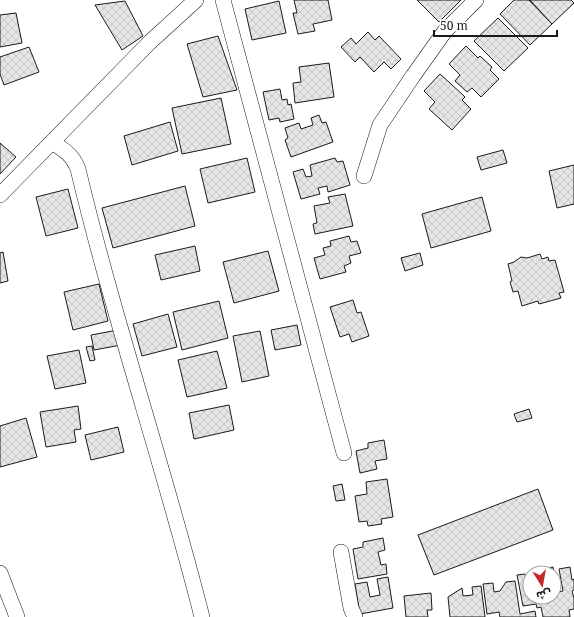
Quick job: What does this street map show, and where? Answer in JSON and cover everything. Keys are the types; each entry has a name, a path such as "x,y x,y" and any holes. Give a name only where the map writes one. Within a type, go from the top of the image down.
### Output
{"street":[{"path":"0,195 150,42 196,0"},
{"path":"223,0 253,117 312,329 344,453"},
{"path":"364,176 380,125 445,31 476,0"},
{"path":"52,142 67,152 74,159 78,169 202,617"},
{"path":"341,552 351,608 355,617"},
{"path":"0,573 17,617"}],"building":[{"path":"294,0 328,0 332,20 313,24 315,31 298,34 293,13 297,13"},
{"path":"417,0 461,0 439,22"},
{"path":"514,0 529,0 552,24 530,45 500,14"},
{"path":"530,0 571,0 574,3 552,24"},
{"path":"125,1 143,36 122,50 95,5"},
{"path":"279,1 286,33 252,40 245,9"},
{"path":"16,13 22,43 0,47 0,15"},
{"path":"498,18 528,48 504,71 474,41"},
{"path":"368,32 375,40 379,36 401,59 391,69 384,62 374,72 360,57 355,62 341,47 351,38 356,44"},
{"path":"218,36 237,90 203,97 187,44"},
{"path":"466,46 478,58 480,56 492,67 490,70 499,79 481,97 472,88 467,92 455,81 460,75 449,64"},
{"path":"29,47 39,72 4,85 0,74 0,57"},
{"path":"329,63 334,97 295,103 293,83 301,82 299,67"},
{"path":"440,74 465,97 462,100 471,109 452,130 429,109 435,102 424,91"},
{"path":"280,89 282,100 287,99 288,105 291,104 294,119 280,122 279,118 269,120 263,92"},
{"path":"221,98 231,144 182,154 172,108"},
{"path":"319,115 322,123 326,122 333,142 291,157 285,140 288,138 285,128 299,123 301,129 313,125 311,118"},
{"path":"170,122 178,151 132,165 124,136"},
{"path":"0,143 16,157 0,174"},
{"path":"503,150 507,163 481,170 477,157"},
{"path":"247,158 255,192 208,203 200,169"},
{"path":"335,158 337,162 343,161 350,185 328,192 327,186 318,188 320,194 301,199 293,172 303,169 306,177 312,176 310,165"},
{"path":"574,165 574,204 557,208 549,171"},
{"path":"185,186 195,226 113,248 102,208"},
{"path":"68,189 78,228 46,236 36,197"},
{"path":"345,194 353,226 315,234 313,224 317,223 314,206 330,203 328,197"},
{"path":"482,197 491,231 431,248 422,214"},
{"path":"349,236 351,242 357,241 361,253 349,256 351,263 344,266 346,272 320,279 314,258 325,255 323,248 331,246 330,241"},
{"path":"195,246 200,271 161,280 155,255"},
{"path":"268,251 279,291 234,303 223,262"},
{"path":"3,252 8,281 0,283 0,253"},
{"path":"420,253 423,265 405,271 401,258"},
{"path":"540,254 542,259 548,257 549,261 555,260 564,292 559,293 561,298 539,304 538,301 522,306 518,291 513,292 508,264 521,257 527,258"},
{"path":"99,284 108,321 73,330 64,292"},
{"path":"353,300 357,313 361,312 369,336 352,342 349,334 340,337 330,307"},
{"path":"219,301 228,338 182,350 173,312"},
{"path":"168,314 177,347 142,356 133,324"},
{"path":"297,325 301,345 275,350 271,330"},
{"path":"118,330 121,345 94,350 91,335"},
{"path":"260,331 269,376 242,382 233,336"},
{"path":"92,346 95,360 90,361 86,347"},
{"path":"79,350 86,383 55,389 47,356"},
{"path":"217,351 227,388 187,397 178,360"},
{"path":"229,405 234,430 194,439 189,413"},
{"path":"78,406 81,429 74,430 76,442 46,447 40,412"},
{"path":"529,409 532,418 517,422 514,414"},
{"path":"26,418 37,457 0,467 0,426"},
{"path":"118,427 124,452 91,460 85,435"},
{"path":"384,440 387,459 375,461 377,469 360,473 356,451 368,448 368,443"},
{"path":"387,479 393,517 381,519 382,524 368,526 367,521 359,522 355,496 367,494 366,482"},
{"path":"342,484 345,500 336,501 333,486"},
{"path":"538,489 553,530 434,575 418,535"},
{"path":"383,538 385,550 378,552 381,565 386,564 387,574 358,579 353,549 363,547 363,542"},
{"path":"570,567 572,580 574,579 574,590 572,591 574,598 574,609 569,610 570,617 543,617 541,607 537,608 536,605 562,605 562,568"},
{"path":"522,574 522,601 517,575"},
{"path":"388,577 393,608 360,614 355,584 367,582 370,597 380,595 377,579"},
{"path":"515,581 520,614 535,611 536,617 500,617 499,612 487,614 483,584 493,583 494,592 500,591 506,582"},
{"path":"481,586 485,617 450,617 448,597 462,588 463,596 473,595 472,587"},
{"path":"431,593 432,610 427,610 428,617 406,617 404,596"}]}
